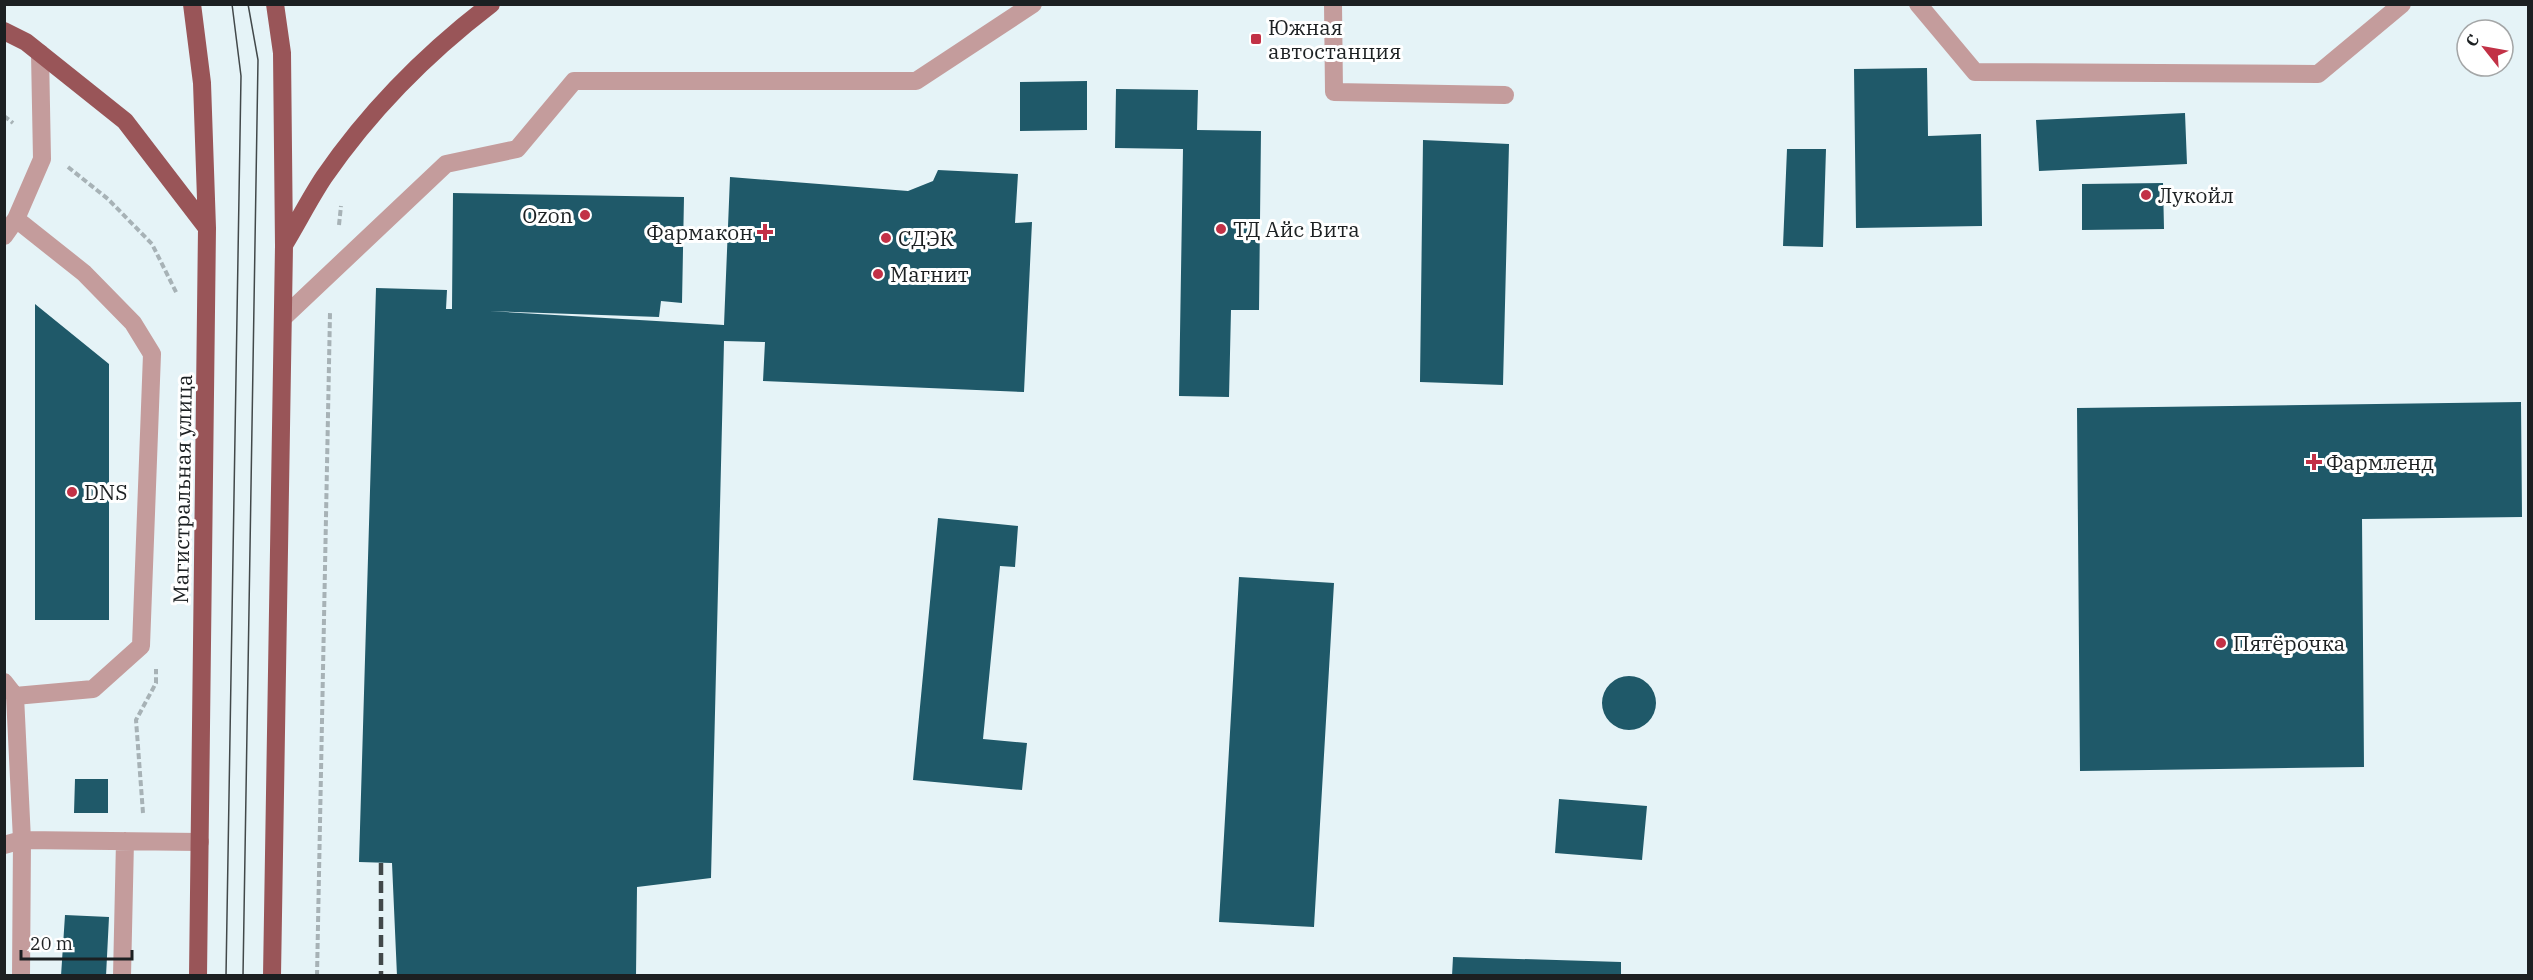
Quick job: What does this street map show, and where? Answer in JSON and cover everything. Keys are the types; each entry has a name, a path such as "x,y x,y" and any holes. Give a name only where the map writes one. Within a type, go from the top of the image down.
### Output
{"main road":[{"name":"Магистральная улица","path":"192,4 202,83 207,228 198,975"},
{"path":"272,975 284,246 282,53 275,4"},
{"path":"284,246 324,177 387,98 450,36 491,4"},
{"path":"4,31 26,42 124,121 207,228"}],"lane":[{"path":"283,318 446,164 517,149 574,81 916,81 1034,4"},
{"path":"1333,4 1334,92 1505,95"},
{"path":"1918,4 1975,72 2197,75 2318,74 2402,4"},
{"path":"4,236 16,219 42,159 40,53"},
{"path":"16,219 84,273 134,323 152,354 141,646 93,689 10,689 22,840 21,975"},
{"path":"4,845 22,840 200,842"},
{"path":"122,975 125,841"}],"path":[{"path":"317,975 330,318 333,270 342,202"}],"building":[{"path":"1927,68 1928,136 1981,134 1982,226 1856,228 1854,69"},
{"path":"1087,81 1087,130 1020,131 1020,82"},
{"name":"ТД Айс Вита","path":"1116,89 1198,90 1197,130 1261,131 1259,310 1231,310 1229,397 1179,396 1183,149 1115,148"},
{"path":"2185,113 2187,164 2039,171 2036,120"},
{"path":"1423,140 1509,144 1503,385 1420,382"},
{"path":"1787,149 1826,149 1823,247 1783,246"},
{"path":"938,170 1018,174 1015,223 1032,222 1024,392 763,381 765,342 724,341 711,878 637,887 636,976 397,976 392,863 359,862 376,288 447,290 446,309 452,309 453,193 684,197 682,303 661,301 659,317 489,311 724,325 730,177 908,191 933,181"},
{"path":"2163,183 2164,229 2082,230 2082,184"},
{"name":"DNS","path":"35,304 109,364 109,620 35,620"},
{"name":"Пятёрочка","path":"2521,402 2522,517 2362,519 2364,767 2080,771 2077,408"},
{"path":"938,518 1018,526 1015,567 1000,566 983,739 1027,743 1022,790 913,780"},
{"path":"1239,577 1334,583 1314,927 1219,922"},
{"path":"1629,676 1639,678 1648,684 1654,693 1656,703 1654,713 1648,722 1639,728 1629,730 1619,728 1610,722 1604,713 1602,703 1604,693 1610,684 1619,678"},
{"path":"75,779 108,779 108,813 74,813"},
{"path":"1559,799 1647,806 1642,860 1555,853"},
{"path":"65,915 109,917 106,976 61,976"},
{"path":"1453,957 1621,962 1621,976 1452,976"}],"tram line":[{"path":"226,976 241,76 232,4"},
{"path":"243,976 258,60 248,4"}],"railway":[{"path":"381,863 381,976"}],"place":[{"name":"Южная автостанция","path":"1256,39"},
{"name":"Лукойл","path":"2146,195"},
{"name":"Ozon","path":"585,215"},
{"name":"ТД Айс Вита","path":"1221,229"},
{"name":"Фармакон","path":"765,232"},
{"name":"СДЭК","path":"886,238"},
{"name":"Магнит","path":"878,274"},
{"name":"Фармленд","path":"2314,462"},
{"name":"DNS","path":"72,492"},
{"name":"Пятёрочка","path":"2221,643"}]}
